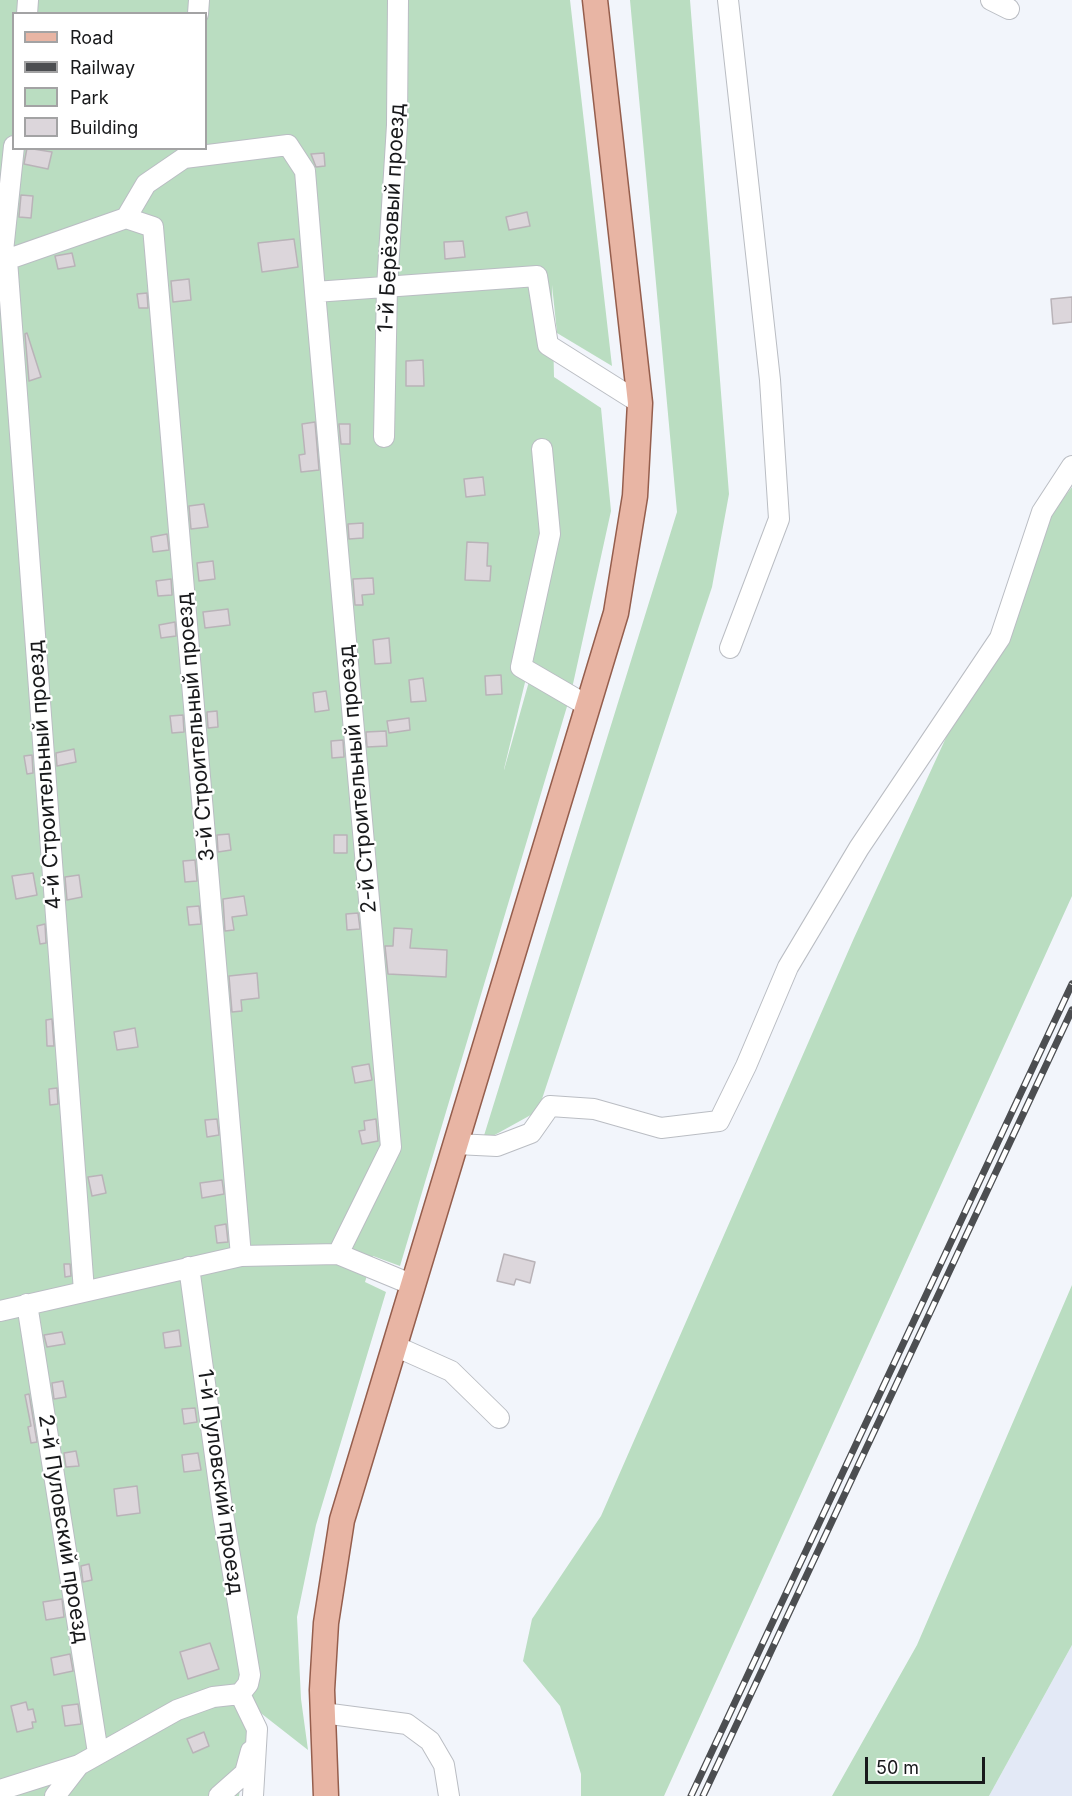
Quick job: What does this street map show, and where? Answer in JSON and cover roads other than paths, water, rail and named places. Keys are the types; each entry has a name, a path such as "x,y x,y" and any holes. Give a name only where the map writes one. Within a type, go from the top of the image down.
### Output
{"main road":[{"path":"326,1796 322,1690 326,1623 342,1520 616,614 635,496 640,403 595,0"}],"street":[{"name":"1-й Берёзовый проезд","path":"384,437 387,287 397,125 398,0"},
{"path":"728,0 770,380 779,519 730,648"},
{"name":"2-й Строительный проезд","path":"184,153 288,145 305,171 391,1147 338,1254"},
{"name":"4-й Строительный проезд","path":"14,150 3,261 84,1291"},
{"path":"3,261 126,218 146,184 184,153"},
{"name":"3-й Строительный проезд","path":"126,218 153,227 241,1256"},
{"path":"315,292 537,276 548,345 640,403"},
{"path":"542,449 550,534 521,667 588,706"},
{"path":"456,1144 497,1146 531,1133 550,1106 594,1108 661,1128 719,1121 746,1066 788,967 860,848 1000,638 1042,513 1072,466"},
{"path":"0,1311 241,1256 338,1254 413,1285"},
{"name":"1-й Пуловский проезд","path":"189,1267 223,1514 250,1675 248,1683 240,1694"},
{"name":"2-й Пуловский проезд","path":"27,1304 98,1753"},
{"path":"395,1346 451,1371 499,1418"},
{"path":"0,1790 79,1765 177,1710 213,1698 240,1694 257,1728 253,1796"},
{"path":"323,1713 406,1724 430,1741 435,1749 444,1765 449,1796"},
{"path":"219,1796 245,1773 257,1728"},
{"path":"56,1796 79,1765"}],"railway":[{"path":"691,1796 1072,984"},
{"path":"703,1796 1072,1010"}]}
